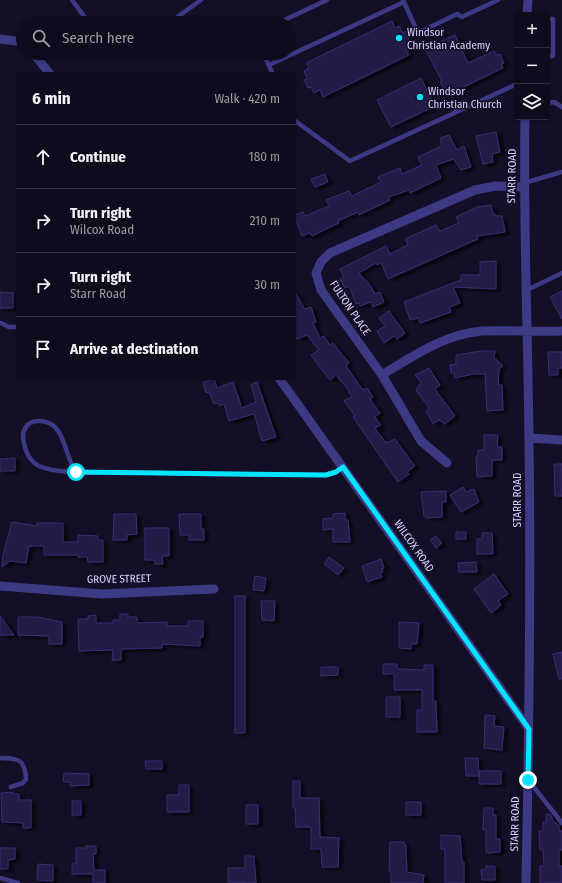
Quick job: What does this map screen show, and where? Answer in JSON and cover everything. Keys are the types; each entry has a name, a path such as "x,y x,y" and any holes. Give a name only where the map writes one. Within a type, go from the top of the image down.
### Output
{"street":[{"path":"527,12 528,0"},
{"path":"0,39 16,41"},
{"path":"39,60 48,72"},
{"name":"STARR ROAD","path":"525,120 525,290 529,438 529,729 526,883"},
{"name":"FULTON PLACE","path":"447,463 421,441 382,375 321,290 316,273 321,262 330,253 475,190 496,186 524,185"},
{"path":"382,375 426,348 454,337 482,331 526,333 562,332"},
{"name":"WILCOX ROAD","path":"280,380 529,729"},
{"path":"529,438 562,440"},
{"name":"GROVE STREET","path":"0,586 102,594 214,589"}],"lane":[{"path":"72,0 84,16"},
{"path":"179,16 201,0"},
{"path":"293,16 327,0"},
{"path":"296,52 404,1 418,33 457,14 462,17 498,0"},
{"path":"550,19 553,19 553,56 550,56"},
{"path":"266,60 272,72"},
{"path":"269,65 280,60"},
{"path":"296,122 350,162 514,85"},
{"path":"550,103 554,102 562,107"},
{"path":"524,185 562,172"},
{"path":"525,290 562,273"},
{"path":"1,323 9,327 16,327"},
{"path":"76,472 72,466 57,428 51,423 39,421 33,421 26,426 23,436 27,454 31,461 47,470 76,472 326,475 336,472 343,467"},
{"path":"0,758 14,758 24,765 26,779 23,783 11,787"},
{"path":"528,780 562,823"},
{"path":"0,878 18,883"}],"building":[{"path":"392,21 395,28 399,26 403,33 406,31 411,47 406,49 409,55 323,97 320,90 314,93 311,87 308,88 304,80 307,79 304,71 309,68 306,63"},
{"path":"455,35 468,63 494,51 496,55 500,54 504,63 501,64 503,68 449,94 447,89 444,90 440,82 442,81 425,49"},
{"path":"421,78 435,106 391,127 377,100"},
{"path":"496,132 500,152 492,154 493,162 483,164 476,136"},
{"path":"449,135 457,150 464,146 471,167 461,170 454,159 436,165 441,178 410,193 409,190 389,197 390,200 359,215 358,212 338,221 339,223 312,236 310,233 302,236 296,220 296,214 303,212 305,216 329,206 326,200 349,191 352,196 381,182 378,177 400,168 402,174 422,165 418,157 442,146 440,138"},
{"path":"325,174 328,182 315,187 311,179"},
{"path":"491,205 493,214 496,216 502,216 505,232 477,236 478,239 388,279 381,263 377,265 376,263 359,273 370,285 375,294 380,292 384,302 373,307 371,302 360,306 359,303 356,304 349,286 345,288 340,279 344,277 340,269 386,246 390,254 408,245 405,239 436,225 440,231 459,223 456,217 477,207"},
{"path":"496,261 496,289 453,287 460,303 449,307 451,312 420,323 418,318 410,320 404,302 461,280 461,275 480,275 480,262"},
{"path":"562,291 562,319 550,297"},
{"path":"0,292 13,293 13,308 0,308"},
{"path":"296,294 305,309 311,307 316,322 313,323 320,338 324,336 330,345 333,343 349,363 346,366 363,390 367,388 373,397 370,399 380,413 375,417 381,425 375,428 385,442 395,439 415,466 407,472 409,474 398,482 353,417 355,416 344,401 352,397 347,388 336,375 330,380 319,366 311,355 319,350 307,335 297,339"},
{"path":"389,311 405,333 397,339 394,336 384,343 377,331 385,326 379,318"},
{"path":"481,351 495,351 494,357 503,366 499,369 498,385 502,385 503,410 487,411 485,374 474,374 455,378 454,373 451,373 450,365 456,364 456,355"},
{"path":"548,352 562,352 562,368 558,368 558,375 549,375"},
{"path":"429,368 440,385 435,389 455,416 445,424 439,420 433,424 426,411 429,408 416,390 421,382 415,375"},
{"path":"214,380 217,388 233,382 242,408 256,402 251,385 257,382 276,437 262,441 254,414 229,421 224,404 219,406 218,403 214,404 209,392 206,393 203,382"},
{"path":"484,435 498,435 497,447 502,447 502,460 492,460 492,476 477,477 476,456 478,456 478,450 484,450"},
{"path":"15,458 15,471 0,471 0,459"},
{"path":"554,464 562,464 562,496 555,496"},
{"path":"463,487 466,492 474,489 479,502 461,512 450,495"},
{"path":"446,491 446,502 442,502 442,517 426,518 426,516 424,516 421,492"},
{"path":"345,513 345,520 348,520 350,542 333,542 333,529 323,530 323,519 333,518 333,514"},
{"path":"114,514 136,514 137,534 127,535 127,540 113,540"},
{"path":"179,514 201,514 201,529 204,529 204,540 189,540 189,535 180,535"},
{"path":"12,522 37,526 37,523 63,523 63,542 78,542 78,535 98,536 98,540 103,540 103,562 88,562 87,557 78,557 78,555 44,555 44,546 29,546 26,563 10,561 2,567 3,555"},
{"path":"145,528 169,528 169,556 162,556 163,564 155,564 155,560 145,560"},
{"path":"456,532 466,532 466,539 456,539"},
{"path":"482,533 492,533 493,554 477,554 477,539 482,539"},
{"path":"436,536 442,543 436,548 430,540"},
{"path":"329,557 344,568 338,575 324,564"},
{"path":"381,559 384,568 382,569 383,572 380,573 382,577 367,582 362,566"},
{"path":"476,562 477,572 459,572 458,563"},
{"path":"494,574 508,594 498,601 501,605 491,613 474,589"},
{"path":"255,576 266,578 264,591 253,590"},
{"path":"235,596 245,596 245,733 235,733"},
{"path":"261,601 275,601 274,621 262,620"},
{"path":"120,614 128,614 128,617 137,617 137,623 167,622 167,626 188,626 188,621 203,621 203,637 200,637 200,646 162,644 162,648 121,649 121,660 112,660 113,650 79,651 78,619 88,619 88,616 96,615 96,623 113,623 113,620 120,620"},
{"path":"0,616 14,635 0,635"},
{"path":"18,617 38,617 62,622 62,644 49,644 49,636 18,635"},
{"path":"399,622 419,623 417,644 411,644 411,649 399,648"},
{"path":"562,652 562,679 559,679 553,654"},
{"path":"383,664 397,664 398,669 424,670 424,665 433,665 433,701 436,701 437,732 417,732 417,710 422,710 422,690 394,690 394,674 383,674"},
{"path":"321,667 338,667 338,675 321,676"},
{"path":"386,697 400,697 400,717 386,717"},
{"path":"485,715 495,716 494,726 504,727 502,750 484,748"},
{"path":"465,758 478,758 479,776 466,776"},
{"path":"145,761 162,761 162,769 146,769"},
{"path":"479,771 501,771 501,784 479,784"},
{"path":"64,773 89,774 89,785 70,786 70,782 63,782"},
{"path":"293,781 300,781 300,798 319,798 320,837 339,838 338,867 322,867 321,849 311,849 311,827 296,827 295,808 293,808"},
{"path":"179,785 189,785 189,812 167,812 167,795 179,795"},
{"path":"13,792 13,794 19,794 19,800 31,800 31,828 23,828 23,823 2,822 1,793"},
{"path":"72,801 81,801 81,815 72,815"},
{"path":"406,802 421,802 421,815 406,815"},
{"path":"246,805 258,805 258,824 246,824"},
{"path":"484,808 493,808 493,815 496,815 496,839 500,839 500,852 486,853 486,830 483,830"},
{"path":"546,814 550,814 554,822 559,825 559,831 562,831 562,850 559,850 559,866 562,866 562,883 540,883 540,866 544,866 543,850 540,850 539,831 543,831 543,822 546,822"},
{"path":"441,835 460,836 462,862 464,862 464,883 445,883 445,849 441,849"},
{"path":"390,842 403,842 406,846 407,872 424,875 423,883 391,883 391,872 389,872"},
{"path":"86,846 96,846 96,854 93,854 94,870 105,870 105,883 93,883 93,874 72,874 72,864 76,864 76,848 86,848"},
{"path":"0,848 15,848 15,859 8,860 8,869 0,869"},
{"path":"245,856 254,856 256,883 228,882 228,868 245,868"},
{"path":"38,864 53,865 53,881 37,880"},
{"path":"486,866 495,866 495,880 482,880 481,870 486,869"}],"place":[{"name":"Windsor Christian Academy","path":"399,38"},
{"name":"Windsor Christian Church","path":"420,97"}],"route":[{"path":"76,472 213,475 331,475 343,467 529,729 528,780"}]}
